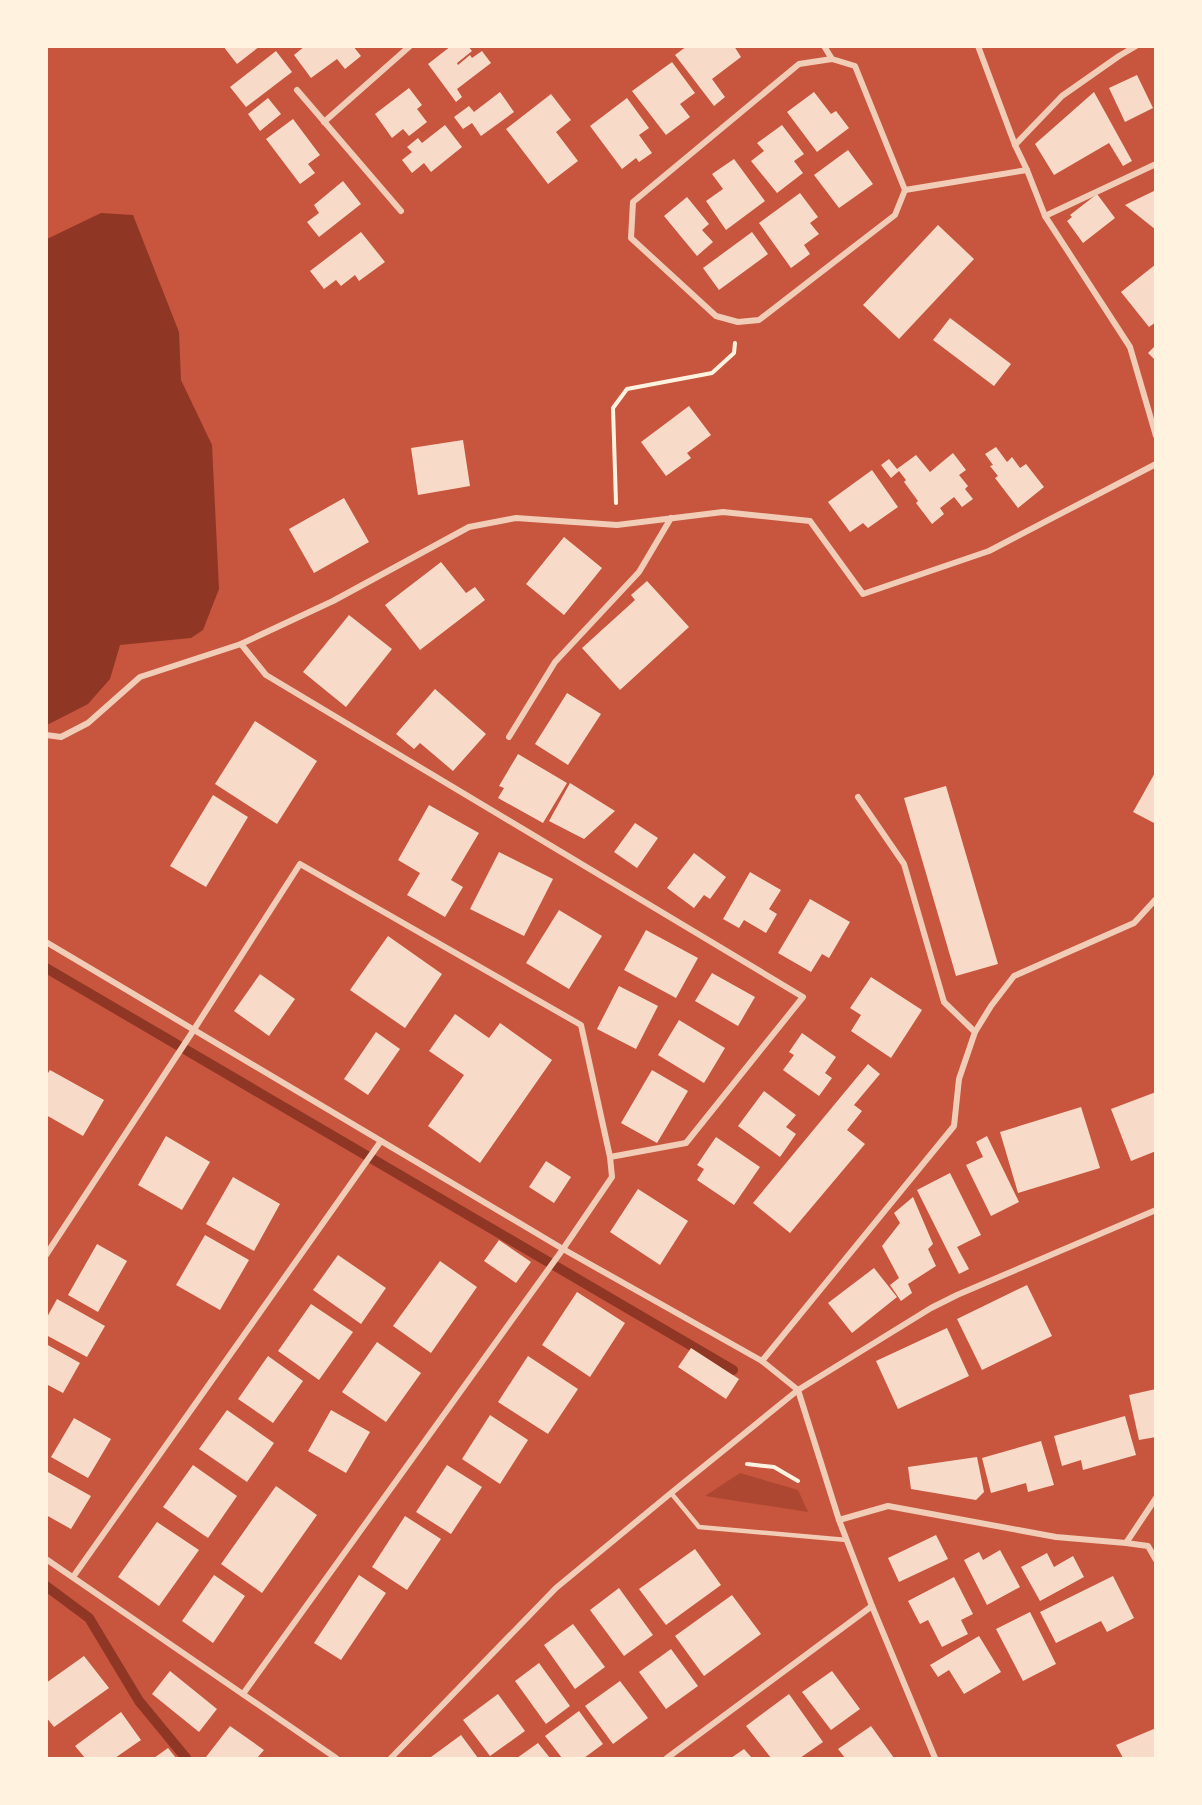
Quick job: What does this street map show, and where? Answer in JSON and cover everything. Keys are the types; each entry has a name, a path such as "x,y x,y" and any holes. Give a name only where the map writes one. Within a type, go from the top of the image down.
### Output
{"street":[{"path":"397,46 401,54"},
{"path":"324,122 410,46"},
{"path":"824,46 832,59"},
{"path":"978,46 1015,145 1045,216 1130,347 1155,436"},
{"path":"1015,145 1062,96 1137,46"},
{"path":"832,59 855,66 905,190 896,215 759,320 738,322 716,316 632,238 633,202 799,64 832,59"},
{"path":"297,90 401,211"},
{"path":"1045,216 1155,164"},
{"path":"905,190 1027,170"},
{"path":"46,735 61,737 88,723 140,677 241,644 333,601 468,527 516,518 617,525 723,512 810,521 863,594 989,551 1155,464"},
{"path":"509,737 555,663 639,572 671,518"},
{"path":"241,644 266,675 803,997 686,1143 610,1157"},
{"path":"858,797 904,864 944,1002 975,1032"},
{"path":"46,1255 300,864 581,1025 610,1157 612,1176 563,1248 243,1694"},
{"path":"762,1361 954,1126 959,1079 975,1032 1014,976 1134,923 1155,899"},
{"path":"46,942 563,1248 762,1361 798,1390 839,1520 935,1758"},
{"path":"73,1577 381,1141"},
{"path":"391,1758 556,1588 798,1390 931,1308 1155,1210"},
{"path":"1126,1543 1155,1498"},
{"path":"839,1520 888,1506 1056,1537 1148,1546 1155,1560"},
{"path":"46,1559 336,1758"},
{"path":"667,1758 872,1606"}],"lane":[{"path":"671,1493 699,1527 847,1540"}],"path":[{"path":"617,525 613,408 627,389 712,373 734,353 738,322"},
{"path":"747,1464 774,1467 798,1481"}],"shaded area":[{"path":"101,213 133,215 179,332 181,380 212,445 219,589 203,630 191,638 120,645 110,679 88,704 47,725 47,239"},
{"path":"740,1473 798,1490 808,1512 705,1496"}],"building":[{"path":"223,46 260,46 237,64"},
{"path":"305,46 353,46 361,56 345,69 337,59 311,78 294,55"},
{"path":"451,46 468,46 472,51 457,63 458,65 470,55 472,58 482,51 491,63 457,89 462,97 456,102 428,64"},
{"path":"687,46 734,46 741,57 712,79 725,97 714,106 675,55"},
{"path":"276,51 292,72 246,107 230,87"},
{"path":"672,62 695,93 680,104 690,117 666,135 632,91"},
{"path":"1137,75 1153,108 1125,122 1109,88"},
{"path":"409,88 422,105 417,109 427,122 409,136 403,129 392,138 375,114"},
{"path":"500,92 514,112 481,136 472,123 463,129 454,117 469,106 474,112"},
{"path":"814,92 831,114 836,111 849,128 817,152 787,112"},
{"path":"1094,92 1132,161 1123,166 1109,143 1054,175 1035,144"},
{"path":"551,94 571,120 556,132 578,161 548,184 506,129"},
{"path":"268,98 281,114 260,131 248,114"},
{"path":"627,98 649,128 639,135 652,153 639,162 636,158 622,169 590,126"},
{"path":"293,119 320,155 308,164 315,173 300,184 266,139"},
{"path":"445,125 462,147 431,172 424,163 412,173 402,160 412,152 407,147 418,138 422,143"},
{"path":"782,125 804,154 794,161 803,173 777,193 751,161 764,151 757,143"},
{"path":"848,150 873,184 839,208 814,175"},
{"path":"734,159 765,201 726,230 706,201 723,189 712,174"},
{"path":"343,181 361,204 319,237 307,222 319,213 314,205"},
{"path":"1156,190 1156,230 1125,205"},
{"path":"800,193 818,217 810,223 819,234 804,245 810,254 791,268 759,223"},
{"path":"1097,194 1115,218 1083,243 1067,221 1072,217 1070,215"},
{"path":"687,197 709,224 702,230 713,242 697,256 664,216"},
{"path":"938,225 974,259 899,339 863,305"},
{"path":"361,232 385,262 359,281 355,275 341,286 336,280 324,289 310,271"},
{"path":"752,232 768,254 719,290 703,268"},
{"path":"1156,264 1156,322 1149,327 1121,292"},
{"path":"950,318 1011,364 994,386 933,340"},
{"path":"1156,345 1156,361 1148,353"},
{"path":"689,406 711,435 687,453 691,458 666,476 641,442"},
{"path":"463,440 470,486 418,495 411,448"},
{"path":"996,447 1007,462 1012,457 1020,468 1026,464 1044,487 1018,508 995,478 998,476 990,466 993,465 985,454"},
{"path":"953,453 966,470 959,475 968,486 965,489 973,499 962,507 954,497 940,508 944,514 932,524 916,503 918,501 899,471 891,478 881,465 889,459 897,469 916,455 930,472"},
{"path":"872,470 898,507 868,528 863,523 850,532 828,502"},
{"path":"344,498 369,542 314,573 289,529"},
{"path":"564,537 602,568 564,615 526,584"},
{"path":"441,562 466,593 475,587 485,600 420,650 385,605"},
{"path":"647,581 689,627 620,690 582,648 635,600 631,595"},
{"path":"349,615 392,649 346,707 303,672"},
{"path":"435,689 486,734 453,771 420,743 414,749 396,734"},
{"path":"567,693 601,714 568,765 535,744"},
{"path":"255,721 317,761 277,824 215,784"},
{"path":"518,754 567,783 543,823 498,798 504,788 499,786"},
{"path":"1156,771 1156,824 1133,812"},
{"path":"570,783 615,811 584,839 549,821"},
{"path":"946,786 998,964 956,976 904,798"},
{"path":"213,795 248,817 206,887 170,866"},
{"path":"429,805 479,833 451,880 463,887 445,917 407,895 420,873 398,860"},
{"path":"635,823 658,838 637,868 614,852"},
{"path":"499,852 553,879 524,936 470,909"},
{"path":"694,853 726,877 710,899 704,895 694,908 667,888"},
{"path":"750,872 781,890 769,909 777,914 766,933 744,920 739,928 723,919"},
{"path":"810,899 850,922 829,958 822,954 811,972 778,953"},
{"path":"559,910 602,936 569,989 526,963"},
{"path":"646,930 698,958 676,998 624,970"},
{"path":"388,936 442,974 405,1028 350,990"},
{"path":"712,973 755,997 738,1026 695,1001"},
{"path":"260,974 295,999 269,1036 234,1011"},
{"path":"871,977 922,1010 891,1058 851,1031 861,1015 850,1008"},
{"path":"619,986 658,1006 636,1049 597,1029"},
{"path":"455,1014 489,1038 500,1023 552,1060 480,1163 428,1126 464,1075 429,1051"},
{"path":"679,1020 725,1048 704,1083 658,1055"},
{"path":"376,1032 400,1049 368,1095 344,1079"},
{"path":"802,1033 836,1057 825,1073 832,1078 819,1096 783,1070 794,1055 789,1052"},
{"path":"868,1064 880,1074 854,1105 862,1111 847,1130 865,1144 790,1233 753,1203"},
{"path":"50,1070 104,1100 83,1136 46,1115 46,1076"},
{"path":"652,1070 688,1091 657,1143 621,1123"},
{"path":"764,1091 796,1115 786,1127 796,1134 780,1157 738,1126"},
{"path":"1156,1092 1156,1151 1131,1161 1111,1109"},
{"path":"1081,1107 1100,1168 1018,1193 1000,1132"},
{"path":"166,1136 210,1162 182,1210 138,1185"},
{"path":"987,1136 1019,1202 991,1216 966,1165 983,1157 976,1142"},
{"path":"716,1137 760,1167 734,1205 697,1180 704,1169 697,1165"},
{"path":"546,1161 571,1177 554,1203 529,1187"},
{"path":"950,1173 981,1235 957,1247 969,1269 959,1274 917,1190"},
{"path":"233,1177 280,1204 254,1251 206,1224"},
{"path":"638,1189 688,1221 660,1265 610,1232"},
{"path":"913,1197 933,1244 928,1249 936,1266 908,1284 912,1293 901,1301 890,1285 899,1278 882,1246 900,1223 894,1213"},
{"path":"205,1235 249,1260 220,1310 176,1285"},
{"path":"499,1240 531,1262 516,1283 484,1261"},
{"path":"97,1244 127,1261 98,1312 68,1295"},
{"path":"338,1255 386,1288 361,1324 313,1290"},
{"path":"440,1261 477,1287 431,1353 393,1326"},
{"path":"874,1268 897,1297 852,1333 828,1303"},
{"path":"1027,1285 1052,1336 982,1370 957,1319"},
{"path":"577,1292 625,1323 590,1377 542,1345"},
{"path":"57,1299 105,1326 87,1357 46,1335 46,1319"},
{"path":"311,1304 353,1332 319,1380 278,1351"},
{"path":"947,1328 969,1376 898,1409 876,1361"},
{"path":"377,1342 421,1373 386,1422 342,1392"},
{"path":"46,1344 80,1363 63,1393 46,1384"},
{"path":"691,1348 739,1379 726,1399 678,1367"},
{"path":"268,1356 303,1381 273,1423 238,1399"},
{"path":"528,1356 578,1389 548,1434 498,1402"},
{"path":"1156,1389 1156,1437 1139,1440 1129,1395"},
{"path":"227,1410 274,1443 247,1482 199,1449"},
{"path":"331,1410 370,1432 346,1473 308,1451"},
{"path":"490,1415 528,1440 500,1484 462,1459"},
{"path":"1125,1416 1136,1455 1083,1470 1081,1460 1062,1466 1054,1436"},
{"path":"74,1418 111,1439 88,1478 51,1457"},
{"path":"1041,1441 1054,1485 1028,1492 1026,1483 991,1493 982,1458"},
{"path":"977,1457 984,1492 976,1500 911,1489 908,1467"},
{"path":"193,1465 237,1496 208,1538 163,1507"},
{"path":"447,1465 482,1487 451,1534 416,1512"},
{"path":"46,1471 91,1496 71,1529 46,1515"},
{"path":"276,1486 317,1515 262,1593 221,1564"},
{"path":"405,1516 441,1539 407,1590 372,1567"},
{"path":"157,1522 199,1550 159,1606 118,1577"},
{"path":"936,1535 948,1559 899,1582 888,1558"},
{"path":"695,1549 721,1585 666,1625 639,1589"},
{"path":"1000,1550 1020,1587 987,1605 964,1560 979,1552 983,1560"},
{"path":"1047,1553 1054,1567 1073,1556 1084,1577 1040,1601 1021,1567"},
{"path":"214,1575 245,1596 213,1643 182,1621"},
{"path":"359,1575 386,1593 341,1660 314,1643"},
{"path":"1113,1576 1134,1618 1107,1632 1101,1621 1056,1643 1040,1612"},
{"path":"954,1577 973,1614 961,1620 968,1634 942,1647 928,1620 920,1624 908,1601"},
{"path":"619,1588 653,1635 624,1656 590,1610"},
{"path":"732,1595 761,1634 704,1676 675,1636"},
{"path":"1030,1612 1056,1664 1023,1681 996,1629"},
{"path":"573,1624 605,1667 575,1689 544,1645"},
{"path":"979,1636 1001,1672 964,1694 949,1670 938,1677 930,1665"},
{"path":"671,1649 698,1686 666,1709 639,1672"},
{"path":"84,1656 109,1688 54,1727 46,1717 46,1683"},
{"path":"539,1663 570,1706 546,1724 515,1681"},
{"path":"170,1671 217,1709 199,1732 152,1694"},
{"path":"832,1671 860,1709 831,1730 802,1692"},
{"path":"620,1681 648,1718 613,1744 585,1706"},
{"path":"498,1694 525,1731 490,1756 463,1720"},
{"path":"789,1694 823,1742 800,1758 771,1758 746,1726"},
{"path":"579,1711 603,1744 584,1758 562,1758 545,1736"},
{"path":"121,1712 141,1740 115,1758 85,1758 75,1746"},
{"path":"230,1726 264,1750 257,1758 206,1757"},
{"path":"871,1726 894,1758 845,1758 838,1749"},
{"path":"1156,1728 1156,1758 1123,1758 1116,1745"},
{"path":"461,1735 478,1758 431,1757"},
{"path":"538,1743 550,1758 517,1758"},
{"path":"168,1748 176,1758 154,1758"},
{"path":"744,1749 752,1758 731,1758"}],"waterway":[{"path":"46,968 733,1370"},
{"path":"46,1586 89,1618 139,1701 186,1758"}]}
